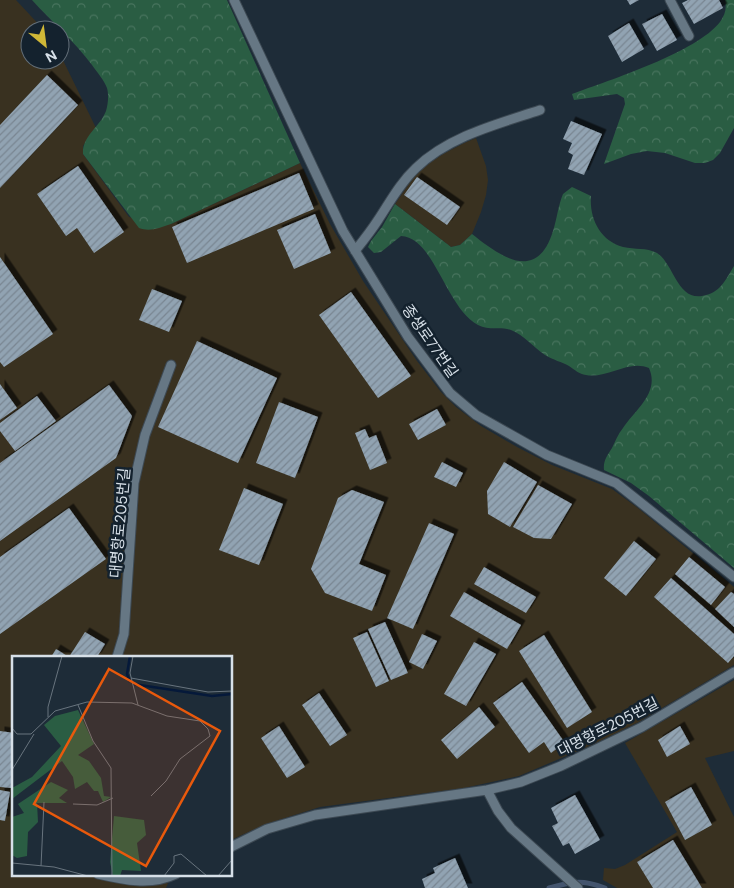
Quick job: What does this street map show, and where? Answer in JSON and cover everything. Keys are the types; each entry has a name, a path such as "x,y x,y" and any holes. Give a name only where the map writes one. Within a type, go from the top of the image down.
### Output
{"lane":[{"name":"종생로77번길","path":"234,0 343,231 408,337 450,393 476,415 547,455 616,483 734,577"},
{"path":"670,0 689,36"},
{"path":"355,251 377,222 395,192 416,167 438,151 459,140 540,110"},
{"name":"대명항로205번길","path":"117,656 124,634 134,483 145,435 171,365"},
{"name":"대명항로205번길","path":"232,847 266,829 315,815 487,790 521,782 642,727 734,672"},
{"path":"487,790 498,811 511,828 578,888"},
{"path":"106,876 132,882 165,880 172,876"}],"shaded area":[{"path":"0,0 16,0 35,20 20,20 20,70 68,70 96,128 83,146 83,154 129,217 171,224 300,163 330,224 363,281 417,361 441,392 456,407 481,426 517,447 552,465 612,489 734,587 734,665 637,723 592,745 519,776 464,788 320,807 266,824 232,840 232,656 12,656 12,876 171,876 166,888 0,888"},
{"path":"476,138 486,166 488,180 486,195 472,234 460,245 451,247 395,204 414,176 422,168 443,154"},
{"path":"734,680 734,751 705,758 734,817 734,888 617,888 603,880 604,868 615,869 625,865 677,832 625,743"}],"green space":[{"path":"32,0 227,0 300,163 171,224 151,230 139,228 83,154 85,142 106,111 108,91 106,85 70,40 70,20 51,20"},
{"path":"725,0 734,0 734,128 720,153 713,160 705,163 695,163 665,153 647,151 631,154 604,164 625,104 624,98 617,94 574,100 572,94 652,64 693,44 709,33 720,22 725,11"},
{"path":"572,187 591,196 594,220 608,240 623,247 649,250 657,253 663,258 676,280 687,293 694,296 702,296 713,292 721,286 734,266 734,568 649,496 631,483 604,470 606,459 620,433 649,393 652,377 649,368 634,366 602,374 581,374 545,355 516,332 478,325 457,304 431,260 412,239 401,236 381,252 374,253 368,247 395,204 451,247 460,245 472,234 506,257 517,261 528,261 538,257 546,247 553,231 563,194"}],"building":[{"path":"627,0 639,0 630,5"},
{"path":"688,0 719,0 723,8 694,24 682,3"},
{"path":"662,14 677,40 657,51 642,24"},
{"path":"629,23 644,49 622,62 608,36"},
{"path":"47,75 78,105 0,188 0,125"},
{"path":"571,121 602,134 584,175 568,169 573,155 568,152 572,143 563,139"},
{"path":"78,166 124,232 94,253 77,228 66,236 37,194"},
{"path":"299,173 314,209 187,263 172,227"},
{"path":"417,177 460,207 447,225 404,195"},
{"path":"315,214 331,253 294,269 277,230"},
{"path":"0,257 53,334 4,367 0,362"},
{"path":"152,289 182,301 169,332 139,320"},
{"path":"351,292 411,376 378,398 319,315"},
{"path":"197,341 277,378 238,463 158,427"},
{"path":"0,384 17,408 0,420"},
{"path":"109,385 132,416 116,458 0,541 0,463"},
{"path":"37,396 56,421 15,451 0,431 0,423"},
{"path":"279,402 318,417 295,478 256,463"},
{"path":"437,409 446,425 418,440 409,424"},
{"path":"365,429 369,438 376,435 387,463 370,470 355,433"},
{"path":"442,462 463,473 456,487 434,477"},
{"path":"504,462 537,482 510,527 488,514 487,491"},
{"path":"538,485 572,504 551,539 534,538 513,527"},
{"path":"244,488 283,504 259,565 219,550"},
{"path":"352,490 384,502 359,564 386,575 372,611 325,593 311,569 338,498"},
{"path":"69,508 106,559 0,634 0,557"},
{"path":"429,523 454,534 413,629 387,618"},
{"path":"634,541 656,559 626,596 604,578"},
{"path":"689,557 725,587 711,605 675,574"},
{"path":"484,567 536,597 526,613 474,584"},
{"path":"671,578 734,634 734,656 728,663 654,597"},
{"path":"464,592 521,625 507,649 450,616"},
{"path":"731,592 734,594 734,627 715,609"},
{"path":"385,622 408,673 391,680 368,629"},
{"path":"85,632 105,644 98,656 70,656"},
{"path":"367,632 389,681 376,687 353,638"},
{"path":"422,634 437,641 423,669 409,662"},
{"path":"544,635 592,712 567,728 519,651"},
{"path":"474,642 496,654 466,706 444,694"},
{"path":"56,649 67,656 52,656"},
{"path":"522,682 565,743 551,753 544,742 529,753 493,703"},
{"path":"319,693 347,735 330,746 302,705"},
{"path":"479,707 495,727 457,759 441,740"},
{"path":"279,726 305,767 287,778 261,738"},
{"path":"680,726 690,744 667,757 658,740"},
{"path":"0,731 12,733 12,788 0,787"},
{"path":"691,787 712,825 685,840 665,802"},
{"path":"0,790 10,792 5,821 0,820"},
{"path":"575,795 600,840 575,854 569,843 563,846 552,826 558,823 551,808"},
{"path":"673,840 702,888 653,888 637,862"},
{"path":"455,858 468,888 425,888 422,879 435,873 433,868"}],"waterway":[{"path":"549,888 577,882 589,883 605,888"}]}
